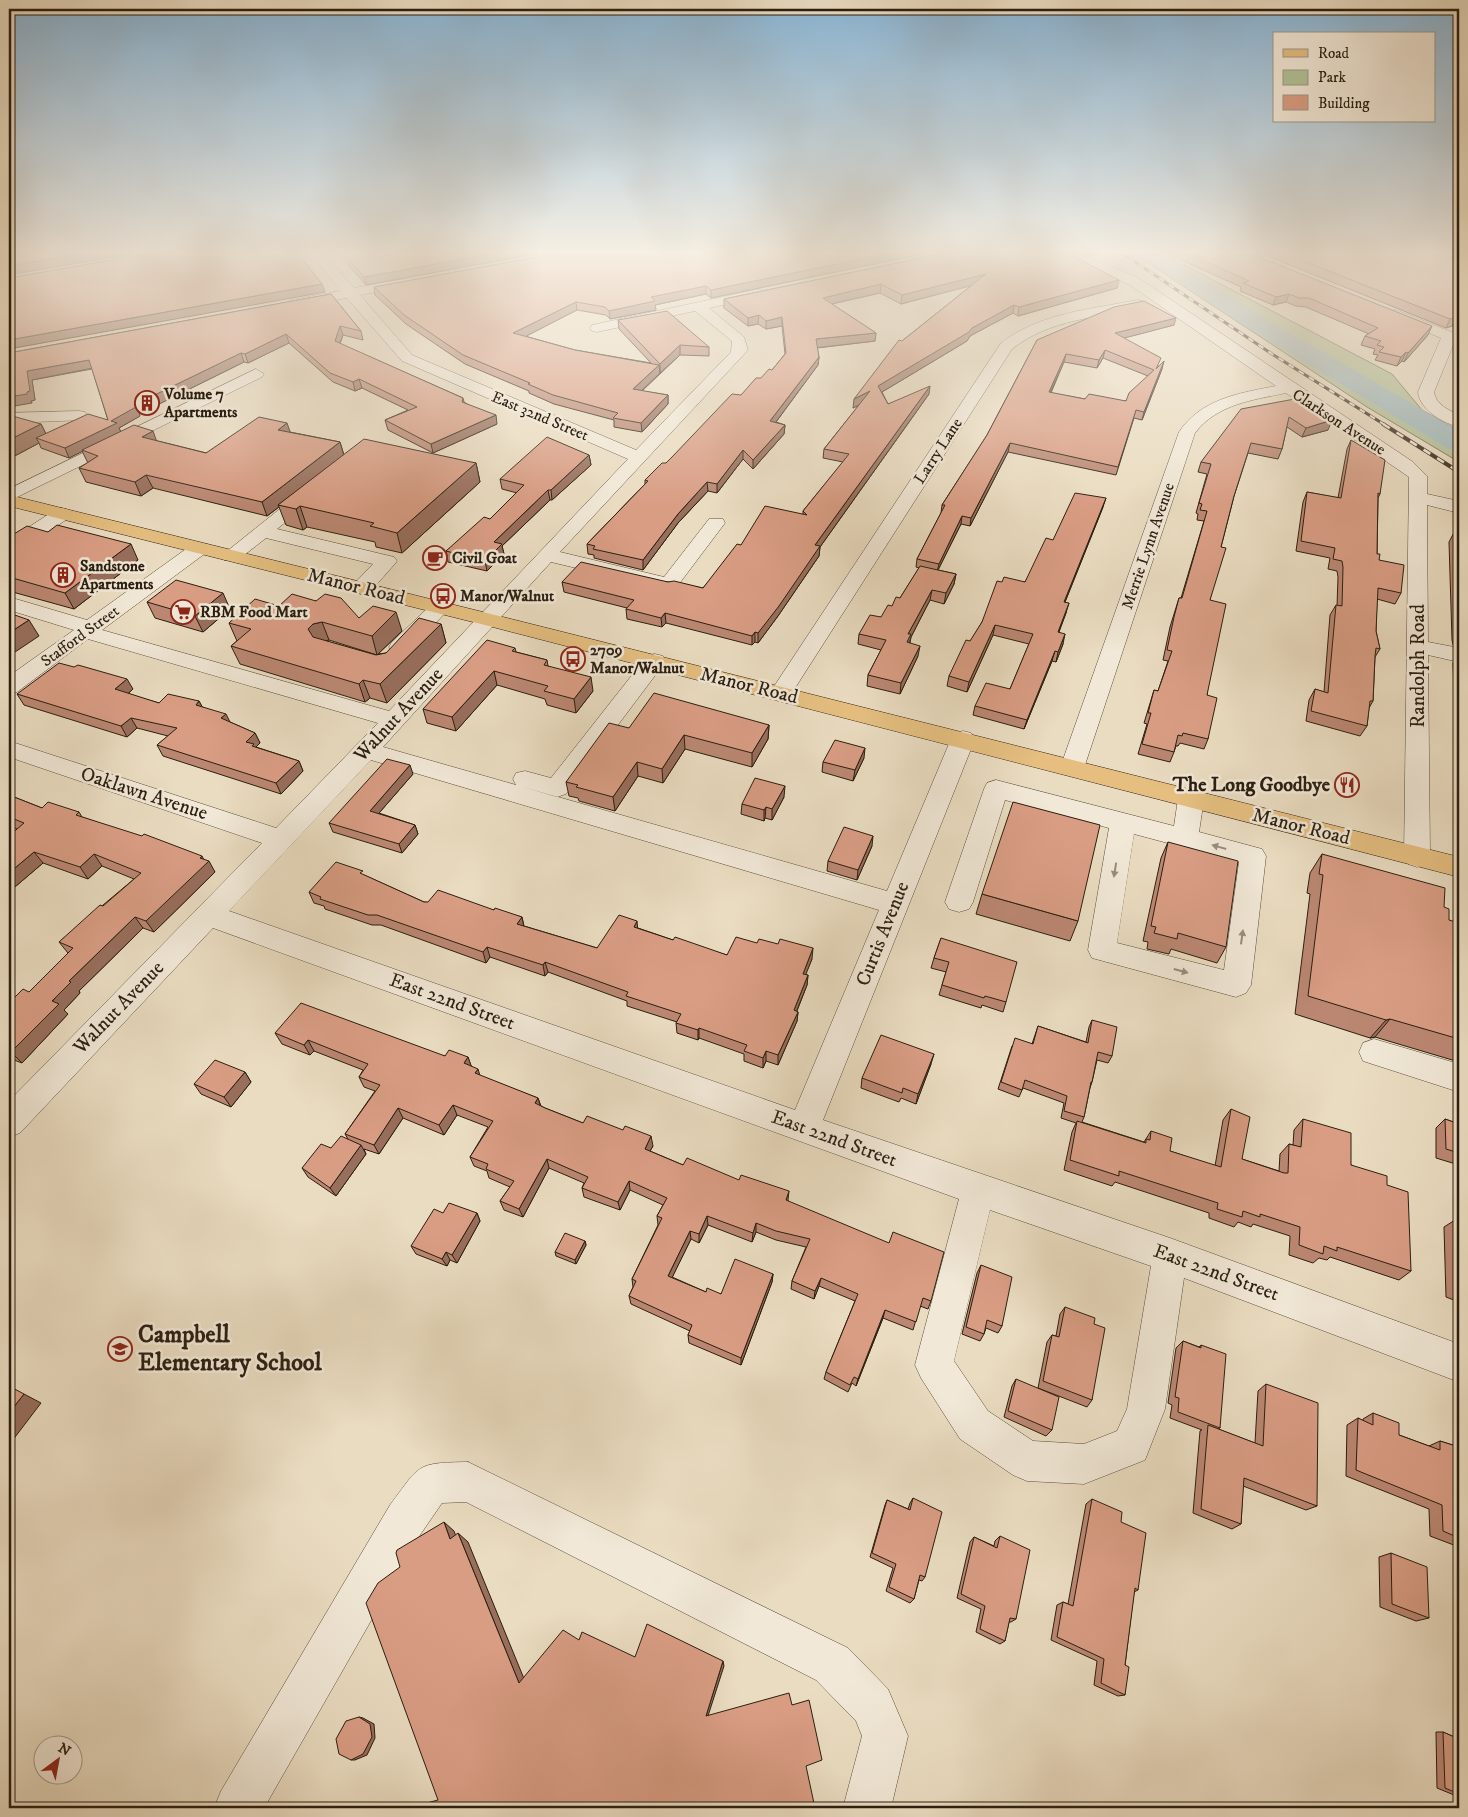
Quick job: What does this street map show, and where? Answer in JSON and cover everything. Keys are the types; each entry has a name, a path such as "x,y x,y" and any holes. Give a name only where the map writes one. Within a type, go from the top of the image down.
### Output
{"main road":[{"name":"Manor Road","path":"9,501 488,619 1459,868"}],"street":[{"name":"East 32nd Street","path":"387,336 407,358 638,458"},
{"name":"Walnut Avenue","path":"9,1123 366,750 546,555 740,350 741,345 735,336"},
{"name":"Larry Lane","path":"780,694 1006,346 1019,336"},
{"name":"Clarkson Avenue","path":"1214,336 1407,466 1419,487"},
{"path":"1454,338 1426,392 1427,400 1440,412 1459,422"},
{"path":"9,496 256,374"},
{"name":"Merrie Lynn Avenue","path":"1072,768 1187,432 1193,422 1217,407 1234,400 1289,388"},
{"path":"9,418 79,416"},
{"path":"231,556 323,483"},
{"path":"1419,487 1459,507"},
{"name":"Randolph Road","path":"1417,856 1419,487"},
{"path":"9,548 62,514"},
{"path":"546,555 669,584 716,523"},
{"path":"264,531 387,562 360,588"},
{"name":"Stafford Street","path":"9,687 200,548"},
{"path":"9,603 89,630 394,720"},
{"path":"389,658 440,607"},
{"path":"1418,646 1459,655"},
{"path":"466,762 557,788 655,662"},
{"name":"Curtis Avenue","path":"804,1128 963,740"},
{"name":"Oaklawn Avenue","path":"9,749 280,839"},
{"path":"366,750 895,904"},
{"path":"959,902 996,789 1186,838 1253,856 1236,986 1102,950 1123,822"},
{"path":"1186,838 1192,799"},
{"name":"East 22nd Street","path":"208,915 978,1190 1170,1255 1459,1363"},
{"path":"1374,1052 1459,1078"},
{"path":"978,1190 934,1365 974,1425 1027,1461 1084,1464 1131,1446 1146,1409 1170,1255"},
{"path":"238,1808 405,1520 432,1483 468,1482 832,1664 872,1705 885,1736 867,1808"}],"green space":[{"path":"1259,336 1319,336 1392,374 1422,410 1459,431 1459,462 1367,407"}],"building":[{"path":"9,336 33,336 9,340"},
{"path":"103,336 282,336 245,354 241,353 134,405 136,407 111,421 117,423 65,448 36,438 88,414 108,420 89,360 27,371 30,391 27,394 9,397 9,353"},
{"path":"288,336 337,336 335,341 463,398 462,402 496,415 431,444 385,420 417,407 359,379 353,382 330,373"},
{"path":"435,336 523,336 575,350 659,365 633,389 668,395 641,423 613,418 618,413 553,395 528,384 530,383 463,355"},
{"path":"633,336 696,336 709,347 680,345 660,364"},
{"path":"784,336 848,336 816,339 819,357 770,421 785,425 753,460 743,450 717,484 707,482 678,514 643,560 593,549 595,546 587,544 648,481 645,480 662,463 666,463 732,394 741,395 756,378 761,378 769,369 772,370 786,353"},
{"path":"909,336 963,336 878,386 888,404 930,386 815,545 820,546 758,633 755,632 752,636 665,613 661,618 626,609 634,600 562,582 581,562 703,588 737,544 741,545 765,506 807,515 803,511 849,454 824,449 870,391 854,399 899,340 902,341"},
{"path":"1047,336 1120,336 1161,358 1156,369 1164,361 1144,412 1136,410 1118,467 1010,443 971,518 962,516 939,564 917,559 945,505 942,505 987,435 1037,340","holes":["1105,350 1154,370 1129,393 1126,401 1089,394 1085,399 1049,392 1066,354 1099,360"]},
{"path":"1365,336 1423,336 1408,353 1406,352 1401,357 1379,352 1384,347 1377,345 1381,341"},
{"path":"1300,398 1332,420 1306,428 1289,417 1282,449 1251,443 1234,496 1221,547 1226,548 1210,600 1226,604 1207,695 1217,698 1208,739 1183,733 1182,736 1178,735 1174,752 1142,744 1151,713 1148,713 1154,690 1158,691 1172,651 1167,650 1174,617 1179,598 1182,598 1207,511 1200,510 1202,504 1199,503 1211,464 1201,462 1241,409"},
{"path":"9,415 41,424 9,440"},
{"path":"259,417 287,423 278,430 340,442 262,502 146,475 135,482 79,468 98,456 82,450 134,425 153,431 142,437 206,453"},
{"path":"547,437 589,455 551,490 548,490 494,542 502,544 485,561 446,551 484,517 490,519 524,485 500,479"},
{"path":"364,439 476,463 397,533 370,526 374,523 300,506 296,509 278,505"},
{"path":"1351,440 1385,460 1380,494 1378,493 1377,554 1380,554 1379,560 1404,565 1401,593 1378,588 1376,631 1380,649 1376,648 1373,701 1370,701 1367,726 1311,711 1315,689 1328,693 1336,605 1342,606 1343,567 1342,561 1333,559 1335,548 1301,541 1307,492 1341,498"},
{"path":"1075,493 1106,498 1064,602 1069,603 1058,632 1065,634 1058,652 1055,651 1027,720 975,706 986,683 1010,689 1033,634 995,625 969,682 949,676 966,640 970,641 982,622 997,581 1002,582 1004,577 1025,582 1046,538 1053,540"},
{"name":"Sandstone Apartments","path":"57,525 131,544 65,593 9,577 9,537 27,526 48,532"},
{"path":"920,566 956,574 946,593 932,590 908,634 911,634 907,642 920,646 901,683 868,675 886,640 859,634 870,615 881,617 888,605 892,606 896,597 900,598"},
{"path":"176,580 223,593 195,616 147,602"},
{"path":"292,594 316,601 325,594 341,598 359,618 373,606 396,612 372,636 322,622 313,624 308,629 313,637 376,655 386,653 419,618 441,624 380,684 363,680 359,684 231,646 251,629 229,623 255,599 279,606"},
{"path":"9,613 29,620 9,633"},
{"path":"487,640 515,648 512,651 547,660 544,665 591,677 574,699 544,691 548,686 494,671 452,717 423,709"},
{"path":"59,663 74,667 78,665 127,679 115,689 159,703 168,694 199,701 196,705 226,714 221,718 255,733 246,742 254,744 252,746 299,761 276,783 157,745 177,728 131,718 121,726 17,694"},
{"path":"654,693 769,725 752,753 684,735 662,769 637,762 613,797 576,787 578,785 566,782 609,723 629,728"},
{"path":"835,740 865,748 855,770 823,762"},
{"path":"387,759 410,765 370,811 415,825 399,844 329,823"},
{"path":"755,778 785,786 772,809 766,807 764,810 742,804"},
{"path":"9,795 42,808 48,802 79,812 76,815 142,836 144,834 202,856 200,858 209,861 146,921 135,917 69,981 71,982 52,1001 59,1004 11,1052 9,1051 9,1003 23,989 29,992 73,948 59,942 100,905 103,906 141,873 94,854 80,867 34,852 9,873 9,836 24,823 9,817"},
{"path":"1013,802 1100,825 1078,921 982,894"},
{"path":"844,827 873,836 858,870 828,861"},
{"path":"1168,842 1238,861 1226,947 1178,933 1177,939 1154,933 1156,927 1151,926"},
{"path":"1322,854 1445,888 1444,907 1449,909 1449,920 1459,923 1459,1039 1390,1019 1386,1020 1308,996 1323,875 1319,874"},
{"path":"336,862 363,871 360,873 424,902 428,902 438,890 494,910 495,908 522,917 517,924 597,948 619,915 637,921 634,927 673,940 675,937 727,955 736,937 757,943 759,939 778,944 780,939 813,948 803,974 808,975 794,1010 798,1012 778,1055 766,1051 763,1058 744,1051 747,1045 699,1028 698,1030 676,1023 681,1014 626,996 628,992 545,962 543,965 487,947 483,952 377,915 368,915 320,899 321,897 309,892"},
{"path":"941,938 1017,962 1006,1002 985,996 984,998 942,985 949,962 934,958"},
{"path":"301,1003 445,1056 449,1050 468,1057 464,1063 478,1069 475,1073 538,1098 535,1103 545,1108 583,1123 587,1116 623,1130 625,1126 651,1136 645,1149 683,1165 687,1158 739,1180 741,1175 789,1191 786,1200 889,1243 893,1232 944,1252 931,1301 923,1298 916,1322 885,1310 858,1379 854,1377 850,1385 826,1372 858,1294 821,1278 815,1291 792,1281 810,1239 776,1231 756,1223 753,1233 707,1216 699,1234 690,1231 668,1276 706,1292 707,1288 721,1294 735,1259 773,1274 741,1358 688,1335 692,1325 629,1296 636,1281 632,1279 662,1218 657,1216 667,1198 629,1181 618,1202 582,1188 588,1177 547,1159 519,1209 500,1201 514,1181 486,1169 488,1164 470,1157 493,1121 453,1105 439,1125 398,1108 374,1145 345,1134 380,1085 359,1077 368,1064 308,1040 304,1045 275,1033"},
{"path":"1092,1020 1117,1027 1112,1056 1098,1052 1084,1117 1064,1111 1067,1096 1025,1080 1022,1090 1001,1082 1015,1038 1033,1044 1038,1026 1088,1043"},
{"path":"881,1035 934,1054 918,1094 903,1088 902,1093 862,1078"},
{"path":"215,1060 245,1072 224,1097 194,1084"},
{"path":"1231,1109 1250,1117 1242,1159 1284,1173 1288,1173 1289,1144 1301,1147 1303,1119 1351,1133 1351,1165 1387,1176 1387,1185 1408,1192 1411,1271 1337,1247 1337,1251 1324,1246 1323,1254 1299,1245 1300,1227 1260,1214 1260,1217 1243,1211 1242,1217 1217,1209 1218,1203 1119,1171 1119,1176 1070,1160 1077,1121 1146,1143 1146,1139 1150,1140 1151,1131 1172,1138 1170,1151 1221,1167"},
{"path":"1445,1119 1459,1124 1459,1153 1446,1149"},
{"path":"341,1136 361,1145 330,1188 302,1168 321,1144 331,1148"},
{"path":"449,1203 477,1213 452,1255 446,1252 442,1259 411,1246 434,1209 443,1213"},
{"path":"1455,1220 1459,1221 1459,1291 1457,1290"},
{"path":"565,1233 585,1241 575,1260 555,1252"},
{"path":"981,1265 1012,1277 1002,1326 987,1320 984,1334 966,1327"},
{"path":"1065,1307 1095,1318 1094,1324 1105,1328 1092,1400 1043,1381 1052,1335 1059,1337"},
{"path":"1183,1341 1226,1354 1220,1428 1178,1412 1179,1398 1175,1397"},
{"path":"1016,1379 1059,1397 1052,1430 1008,1411"},
{"path":"1266,1384 1318,1403 1317,1506 1244,1478 1241,1524 1201,1509 1208,1425 1263,1446"},
{"path":"9,1386 24,1394 9,1413"},
{"path":"1373,1413 1399,1423 1399,1435 1440,1450 1440,1441 1459,1447 1459,1538 1443,1531 1442,1505 1356,1470 1358,1418 1373,1425"},
{"path":"913,1498 942,1512 925,1577 920,1575 914,1599 889,1587 896,1564 872,1553 887,1500 910,1510"},
{"path":"1092,1499 1122,1512 1121,1522 1146,1533 1138,1590 1135,1588 1125,1665 1129,1667 1125,1695 1101,1683 1104,1659 1057,1637 1063,1602 1073,1606"},
{"path":"444,1522 450,1539 458,1533 519,1683 563,1630 579,1640 582,1632 635,1657 647,1624 723,1661 706,1716 789,1693 792,1705 809,1700 822,1760 806,1766 815,1808 408,1808 438,1800 366,1603 378,1583 400,1567 396,1553 397,1550"},
{"path":"1000,1536 1030,1550 1016,1619 1010,1618 1005,1641 980,1629 985,1606 961,1594 974,1537 997,1548"},
{"path":"1391,1553 1427,1567 1429,1618 1392,1604"},
{"path":"359,1717 370,1724 372,1737 363,1754 351,1760 339,1754 336,1739 346,1721"},
{"path":"1443,1732 1459,1739 1459,1794 1445,1788"}],"waterway":[{"path":"1278,336 1459,443"}],"railway":[{"path":"1245,336 1385,425"},
{"path":"1383,424 1459,472"}],"place":[{"name":"Volume 7 Apartments","path":"147,403"},
{"name":"Civil Goat","path":"435,558"},
{"name":"Sandstone Apartments","path":"63,575"},
{"name":"Manor/Walnut","path":"443,596"},
{"name":"RBM Food Mart","path":"183,612"},
{"name":"2709 Manor/Walnut","path":"573,659"},
{"name":"The Long Goodbye","path":"1347,785"},
{"name":"Campbell Elementary School","path":"120,1349"}]}
